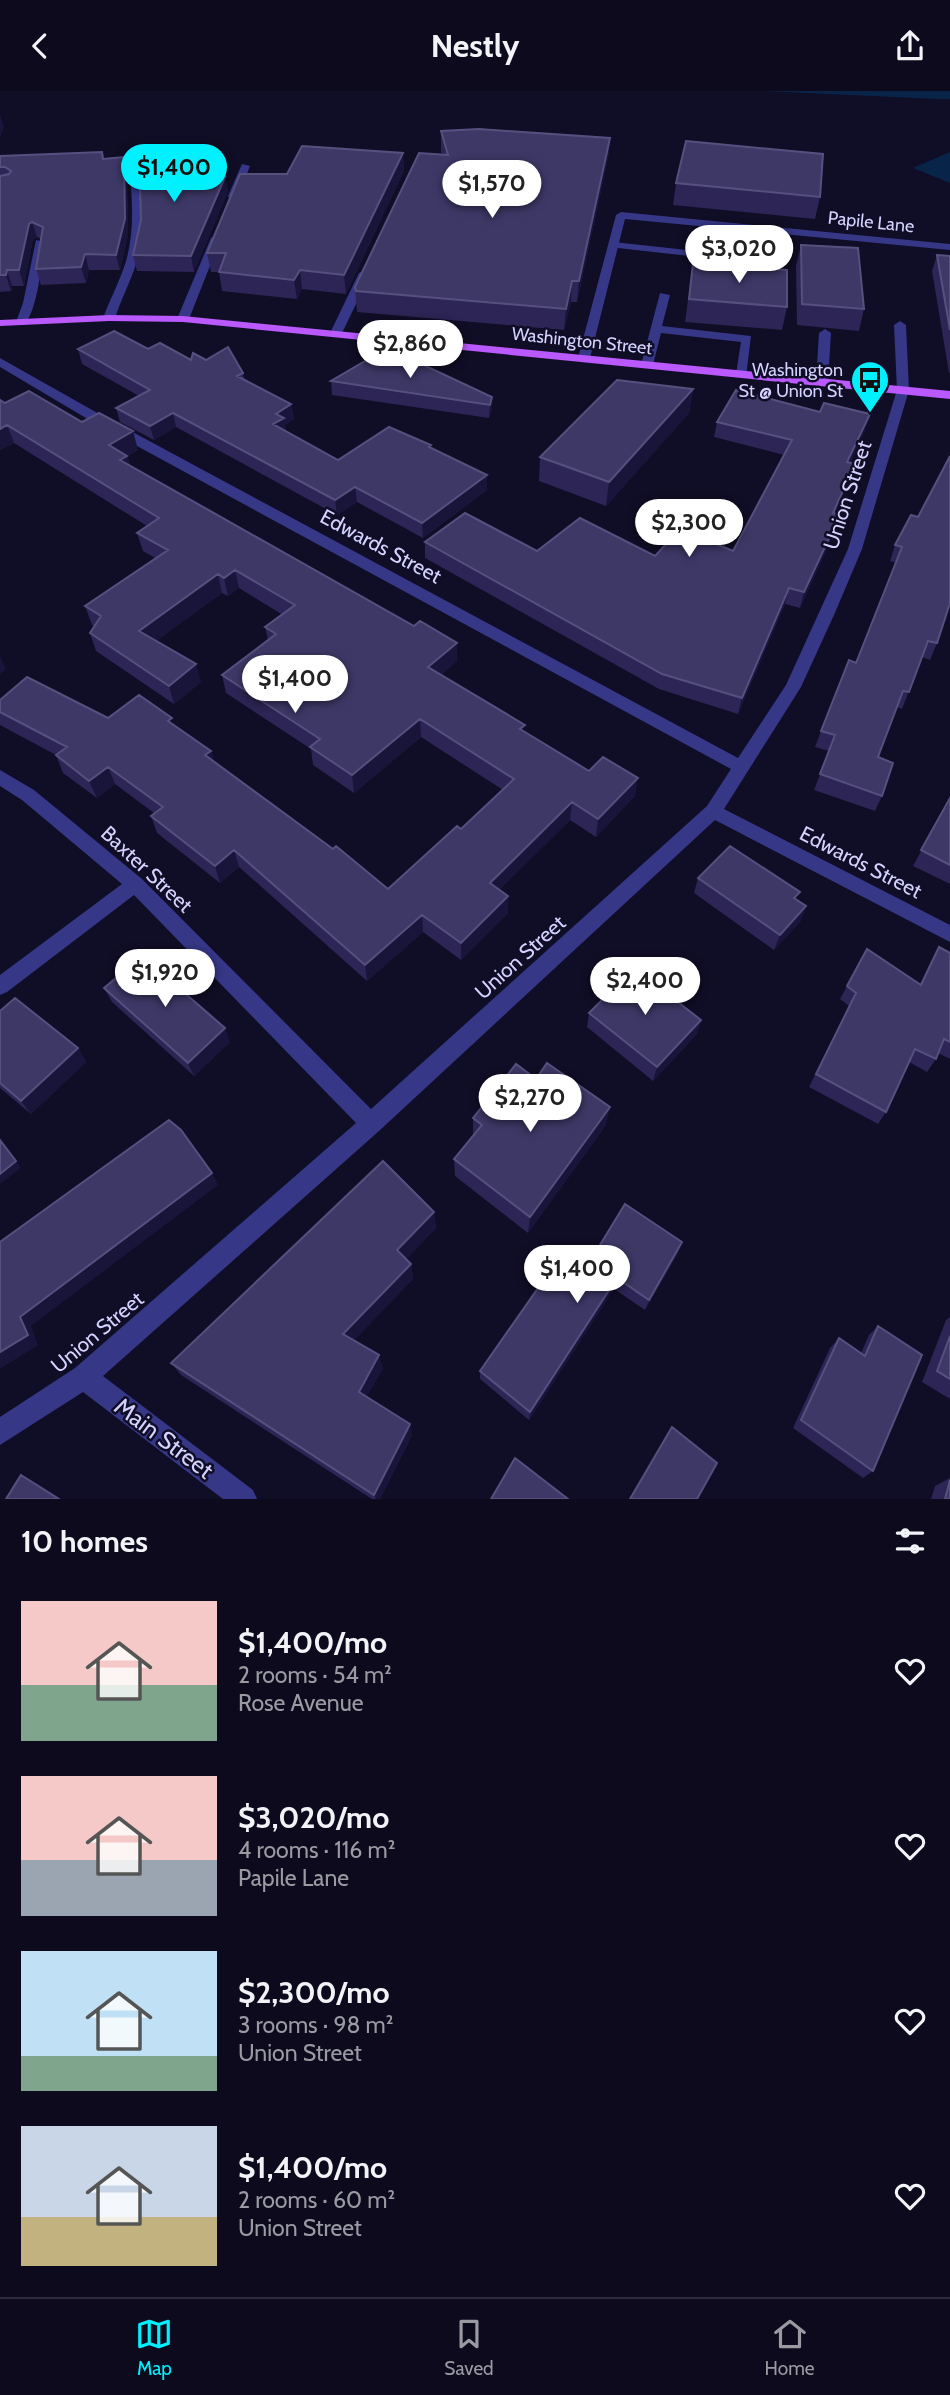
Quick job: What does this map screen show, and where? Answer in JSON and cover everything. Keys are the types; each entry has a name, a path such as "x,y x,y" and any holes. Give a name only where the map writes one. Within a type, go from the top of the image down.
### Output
{"main road":[{"name":"Washington Street","path":"0,323 109,318 183,319 950,395"}],"street":[{"path":"109,318 115,298 129,271 135,238 137,206 134,156"},
{"path":"230,205 246,166"},
{"name":"Papile Lane","path":"613,246 621,215 950,247"},
{"path":"183,319 219,230"},
{"path":"22,321 29,303 40,242"},
{"path":"584,358 613,246 761,261"},
{"path":"336,333 370,261"},
{"path":"647,365 664,295"},
{"name":"Union Street","path":"0,1432 83,1377 371,1124 713,811 793,687 855,549 903,390 900,325"},
{"path":"657,329 747,339 742,374"},
{"path":"822,382 825,333"},
{"name":"Edwards Street","path":"0,362 96,418 741,767"},
{"name":"Baxter Street","path":"0,777 28,796 135,884 371,1124"},
{"name":"Edwards Street","path":"713,811 950,934"},
{"path":"0,986 135,884"},
{"name":"Main Street","path":"83,1377 244,1499"}],"water":[{"path":"764,91 950,91 950,99 937,99"},
{"path":"950,152 950,183 913,168"}],"building":[{"path":"479,129 610,138 579,281 572,281 566,309 356,291 355,287 419,153 448,155 441,131"},
{"path":"686,141 823,154 820,197 676,183"},
{"path":"302,146 403,153 344,275 300,270 294,280 219,272 226,253 207,253 240,174 287,174"},
{"path":"102,152 103,159 124,157 125,219 116,255 85,254 81,267 36,269 43,227 32,222 29,224 19,270 7,270 6,275 0,275 0,176 11,171 0,167 0,156"},
{"path":"173,152 175,163 220,164 215,176 225,177 191,256 133,255 141,220 139,156"},
{"path":"801,245 858,248 864,309 802,304"},
{"path":"937,255 950,256 950,330"},
{"path":"693,263 787,270 787,307 689,299"},
{"path":"114,331 148,349 160,343 191,360 193,353 206,360 228,347 243,373 237,376 291,404 276,414 284,418 273,424 338,460 389,427 431,445 429,447 487,475 422,523 355,487 335,500 173,413 150,426 116,408 150,390 78,349"},
{"path":"377,354 413,360 492,397 490,405 331,381"},
{"path":"617,380 693,389 609,482 540,457"},
{"path":"736,390 820,412 824,403 870,414 847,462 855,464 833,513 840,515 804,592 789,588 742,698 662,674 425,542 465,513 537,551 580,518 655,556 680,529 733,551 792,440 717,422"},
{"path":"29,391 82,422 99,413 133,431 109,445 127,456 120,460 414,626 420,621 457,643 428,667 525,725 520,729 589,771 603,757 638,778 598,819 572,802 490,883 508,896 461,943 422,915 365,965 234,850 215,866 151,816 163,807 108,767 89,781 56,755 67,747 0,712 0,700 27,677 108,718 139,695 172,718 168,721 211,751 205,755 333,849 336,846 388,889 457,826 461,829 514,779 420,719 352,775 310,747 320,739 222,675 276,634 265,627 295,605 235,570 224,578 218,574 139,631 196,664 169,686 90,633 101,616 85,606 168,550 137,533 159,518 7,425 0,429 0,400 5,403"},
{"path":"950,456 950,603 937,643 928,641 909,692 903,691 878,757 893,763 882,796 820,774 835,735 821,731 849,660 856,663 902,547 895,545 911,515 918,517"},
{"path":"950,798 950,865 921,850"},
{"path":"730,846 800,892 794,898 806,906 780,935 698,878"},
{"path":"939,947 950,953 950,1042 944,1039 936,1059 915,1049 886,1112 816,1074 856,993 847,986 867,949 921,985"},
{"path":"142,956 225,1028 188,1063 104,988"},
{"path":"634,968 701,1020 657,1067 589,1013"},
{"path":"15,998 78,1048 21,1101 0,1083 0,1011"},
{"path":"547,1063 610,1107 530,1217 454,1159 482,1125 473,1118 516,1064 536,1079"},
{"path":"169,1120 181,1130 212,1173 20,1317 28,1335 0,1352 0,1242"},
{"path":"0,1140 16,1161 0,1174"},
{"path":"383,1161 434,1212 397,1250 411,1264 343,1334 379,1355 359,1392 410,1424 374,1495 171,1363"},
{"path":"625,1204 682,1242 649,1300 617,1278 530,1412 480,1371 552,1268 575,1286"},
{"path":"878,1326 922,1355 873,1471 801,1420 839,1338 865,1356"},
{"path":"950,1336 950,1379 937,1371"},
{"path":"672,1427 717,1463 697,1499 630,1499"},
{"path":"515,1458 568,1499 491,1499"},
{"path":"21,1475 59,1499 6,1499"},
{"path":"950,1480 950,1499 945,1499"}],"place":[{"name":"Washington St @ Union St","path":"870,414"}]}
